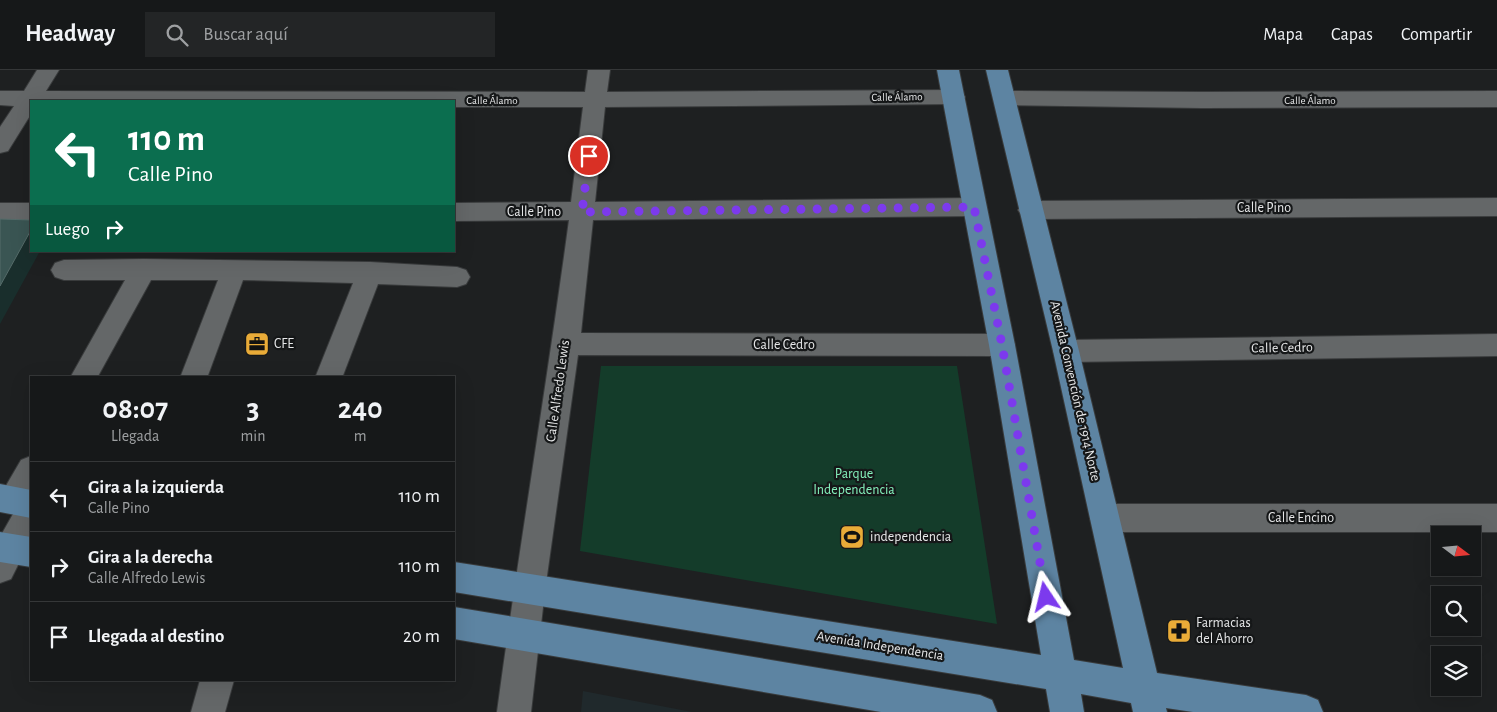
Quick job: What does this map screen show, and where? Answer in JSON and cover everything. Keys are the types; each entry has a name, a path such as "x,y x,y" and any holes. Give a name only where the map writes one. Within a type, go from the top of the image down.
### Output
{"main road":[{"path":"948,70 1002,345 1067,712"},
{"name":"Avenida Convención de 1914 Norte","path":"997,70 1066,351 1147,700"},
{"name":"Avenida Independencia","path":"455,577 1059,674 1147,700 1306,712"},
{"path":"455,622 980,712"}],"street":[{"path":"0,144 48,70"},
{"name":"Calle Alfredo Lewis","path":"514,712 529,590 566,344 599,70"},
{"name":"Calle Álamo","path":"0,98 596,100 954,97"},
{"name":"Calle Álamo","path":"1004,98 1497,100"},
{"name":"Calle Pino","path":"455,212 974,207"},
{"name":"Calle Pino","path":"1030,210 1497,207"},
{"path":"0,212 30,212"},
{"path":"84,376 144,269"},
{"path":"64,270 144,269 370,272 457,277"},
{"path":"194,376 234,270"},
{"path":"329,376 370,272"},
{"name":"Calle Cedro","path":"566,344 1002,345"},
{"name":"Calle Cedro","path":"1066,351 1497,345"},
{"path":"10,554 19,503 30,471"},
{"name":"Calle Encino","path":"1105,518 1497,518"},
{"path":"208,712 217,681"}],"shaded area":[{"path":"583,691 692,712 581,712"}],"green space":[{"name":"Parque Independencia","path":"601,366 957,366 997,624 580,551"}],"building":[{"path":"0,219 30,220 30,232 0,286"}],"place":[{"name":"CFE","path":"257,344"},
{"name":"independencia","path":"852,537"},
{"name":"Farmacias del Ahorro","path":"1179,631"}],"route":[{"path":"589,156 582,212 974,207 1002,345 1046,597"}]}
